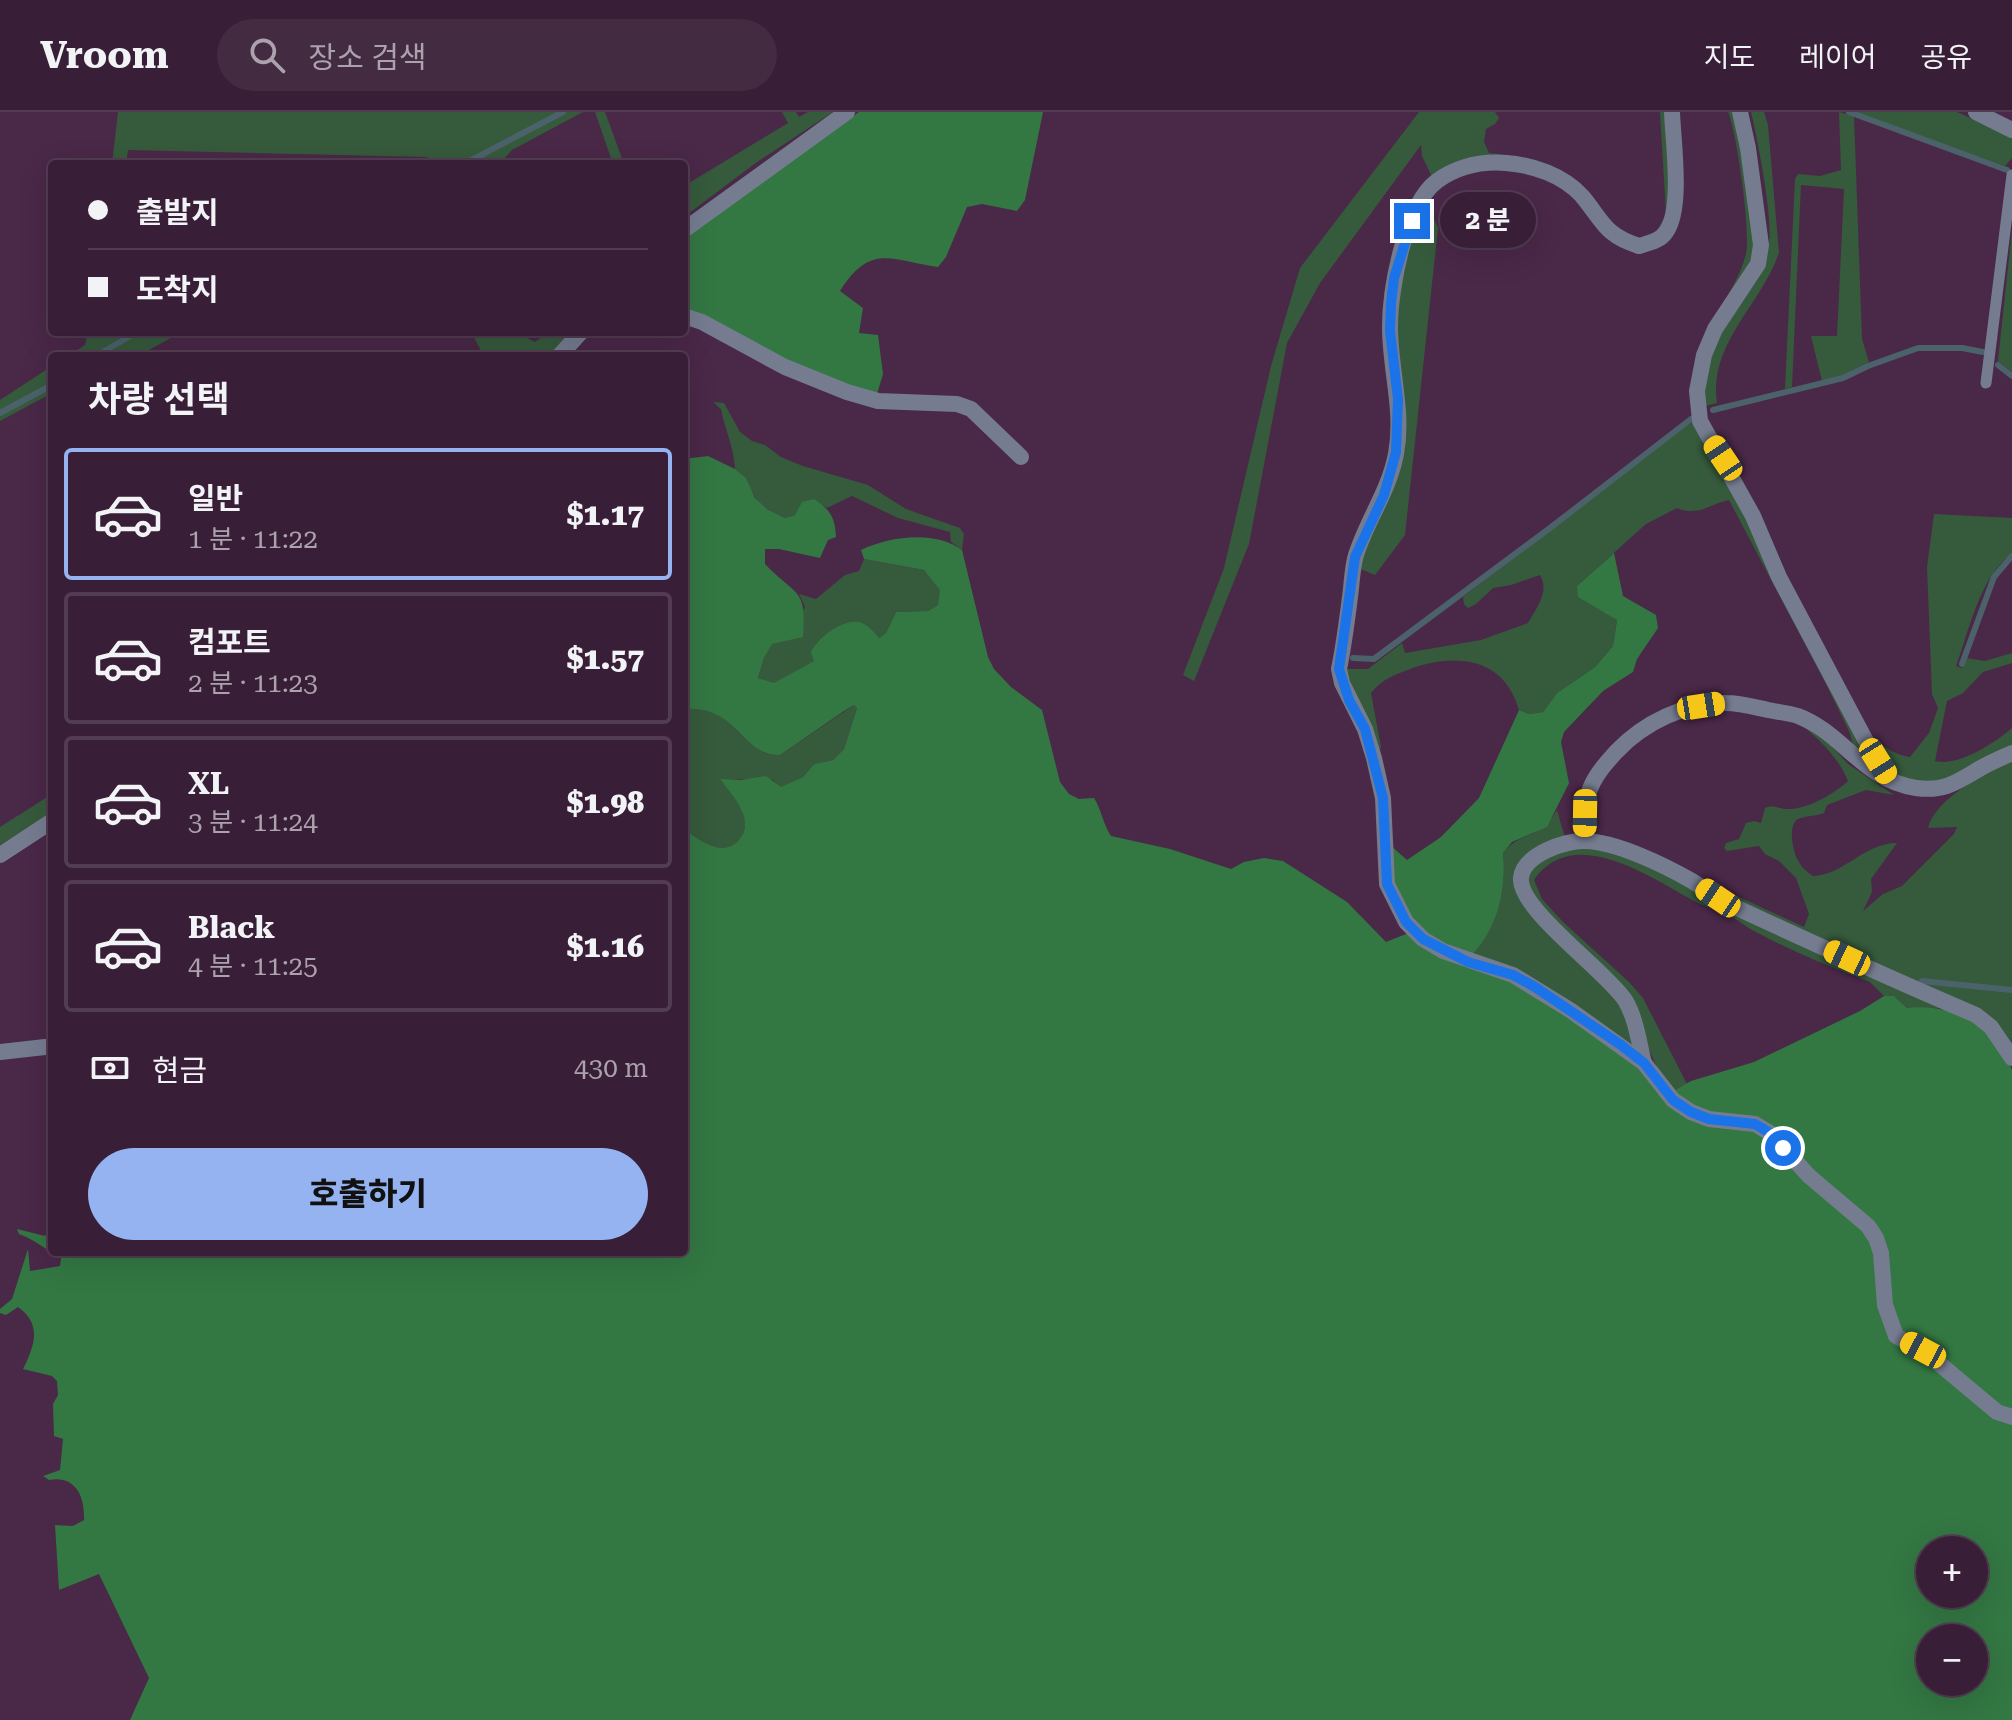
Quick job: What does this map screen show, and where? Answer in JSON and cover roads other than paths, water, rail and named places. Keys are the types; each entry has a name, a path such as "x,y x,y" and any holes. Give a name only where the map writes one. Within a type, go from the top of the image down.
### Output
{"street":[{"path":"688,227 847,112"},
{"path":"1672,112 1675,197 1672,217 1663,236 1652,243 1639,246 1610,233 1583,197 1558,177 1523,165 1474,164 1457,169 1436,182 1422,198 1402,247 1394,278 1390,331 1398,399 1396,452 1384,495 1355,557 1339,669 1342,683 1365,729 1383,798 1387,884 1406,922 1423,939 1443,951 1513,975 1535,987 1644,1063 1673,1100 1691,1112 1709,1119 1755,1124 1770,1133 1809,1176 1868,1226 1881,1253 1885,1305 1896,1336 1923,1350 1997,1412 2012,1417"},
{"path":"1740,112 1761,245 1758,264 1715,329 1704,355 1697,391 1700,421 1741,492 1779,577 1867,743 1890,779"},
{"path":"1976,112 2012,130"},
{"path":"688,317 785,367 847,392 878,401 957,404 971,409 1021,457"},
{"path":"563,352 577,336"},
{"path":"1585,841 1585,813 1590,791 1602,767 1635,733 1656,721 1701,706 1731,703 1797,715 1822,728 1869,770 1901,785 1938,788 1959,782 2012,753"},
{"path":"0,855 48,824"},
{"path":"1644,1063 1626,1003 1591,961 1541,916 1526,897 1520,879 1525,866 1540,854 1566,843 1585,841 1665,867 1718,898 1976,1015 1991,1027 2012,1058"},
{"path":"0,1052 45,1047"}],"lane":[{"path":"1986,383 2012,175"}],"waterway":[{"path":"472,160 563,112"},
{"path":"1849,112 2007,170"},
{"path":"103,352 130,336"},
{"path":"1713,410 1843,378 1918,348 1962,348 1983,352"},
{"path":"1998,365 2012,376"},
{"path":"0,413 48,387"},
{"path":"1353,658 1374,659 1691,419"},
{"path":"1962,664 1994,577 2012,556"},
{"path":"1922,981 2012,990"}]}
